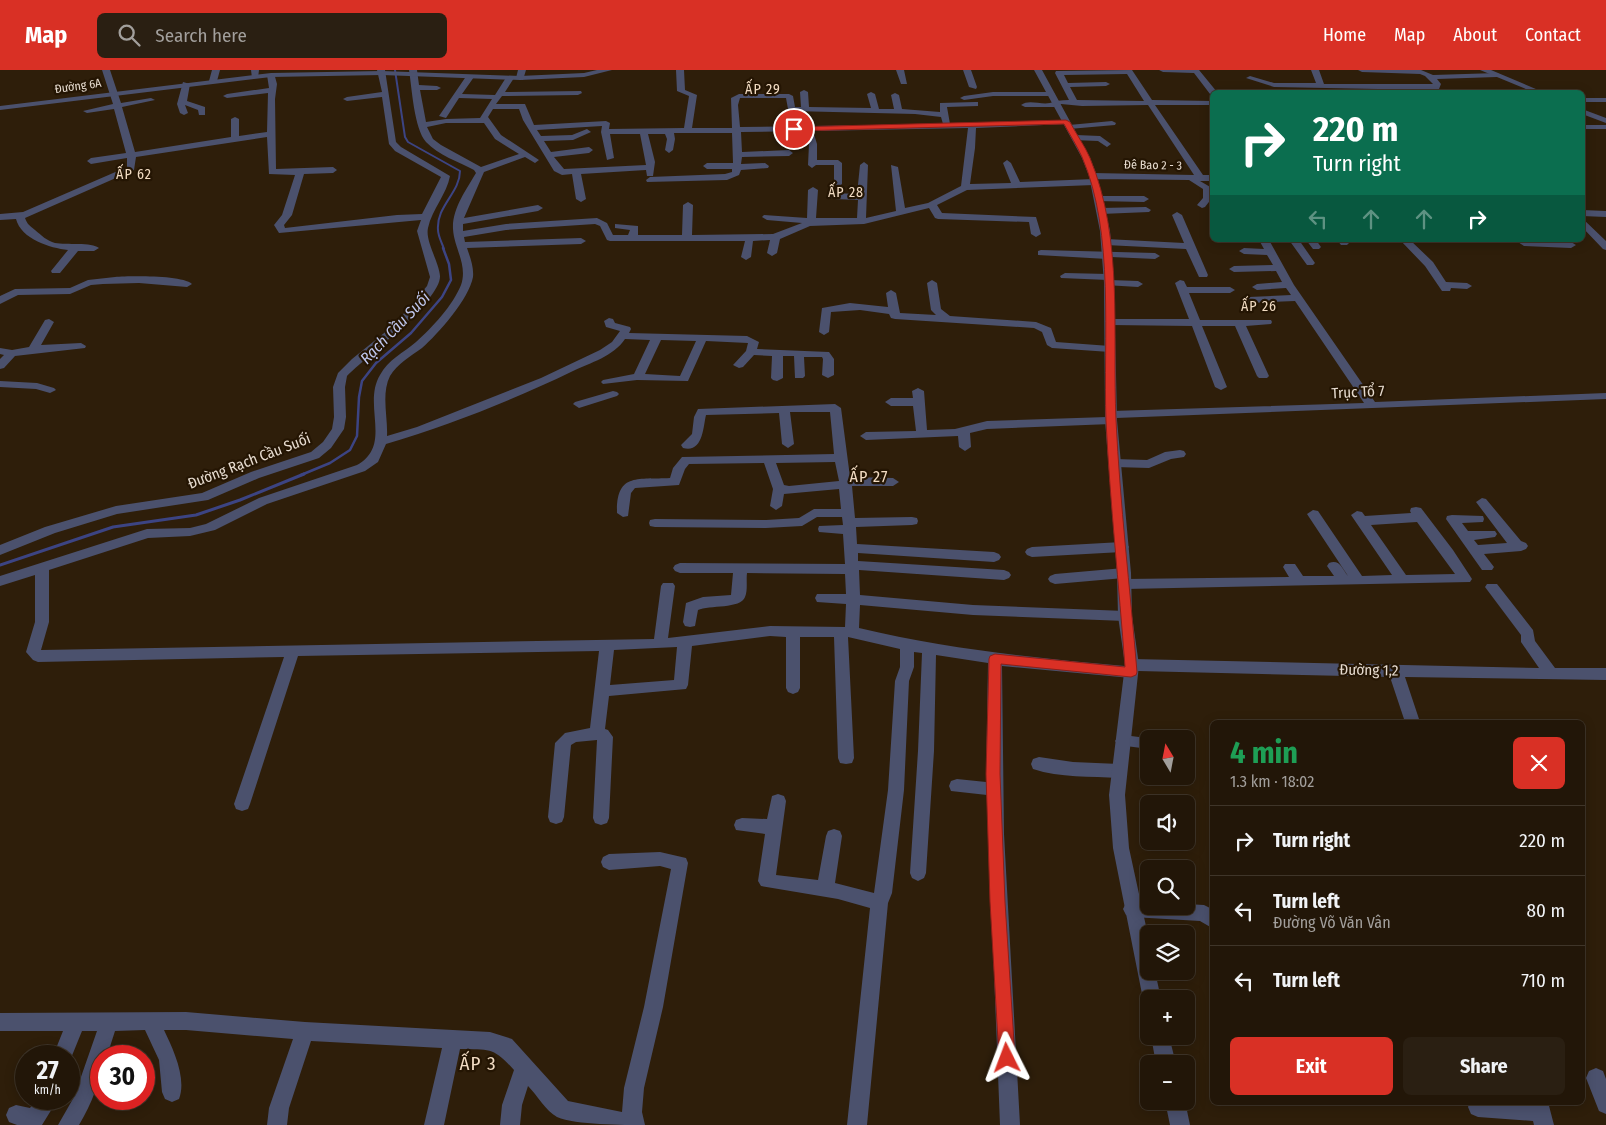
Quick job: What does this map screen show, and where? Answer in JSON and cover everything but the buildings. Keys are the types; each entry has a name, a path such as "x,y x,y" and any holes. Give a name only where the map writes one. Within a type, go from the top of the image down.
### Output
{"street":[{"path":"2,221 35,211 131,168 132,156 106,70"},
{"path":"213,81 216,70"},
{"name":"Đường 6A","path":"0,108 213,81 255,73 272,75 383,72 510,78 521,74 584,75 608,70"},
{"path":"680,70 681,91 693,96 688,130"},
{"path":"900,70 904,82"},
{"path":"967,70 973,87"},
{"path":"1163,70 1196,70 1211,90"},
{"path":"1262,70 1278,90"},
{"path":"1315,70 1321,85"},
{"path":"1250,78 1274,85 1436,88 1437,84 1428,74 1411,71 1362,70"},
{"path":"1484,70 1534,90"},
{"path":"1150,990 1121,848 1117,796 1132,668 1125,616 1125,579 1112,418 1106,250 1100,205 1094,179 1086,158 1038,72 1129,71 1196,178 1194,181 1207,188 1208,198 1202,205"},
{"name":"Đường Rạch Cầu Suối","path":"0,550 50,530 116,510 204,497 255,475 316,455 327,445 338,429 340,417 339,387 342,375 356,361 398,327 432,287 435,276 422,230 425,216 446,176 398,149 392,142 383,72"},
{"path":"1058,72 1074,102"},
{"path":"184,113 181,104 191,73"},
{"path":"413,73 423,125 429,140 479,171"},
{"path":"272,75 270,98 272,172 333,170"},
{"path":"1432,78 1497,75"},
{"path":"443,116 470,77"},
{"path":"510,78 500,96 484,117 498,137 535,160"},
{"path":"1066,85 1106,84"},
{"path":"417,87 437,88"},
{"path":"227,96 272,90"},
{"path":"804,92 805,110"},
{"path":"457,96 578,93"},
{"path":"347,99 386,94"},
{"path":"871,94 876,111"},
{"path":"964,98 993,94 1082,104 1210,103"},
{"path":"895,95 903,110"},
{"path":"643,131 651,162 649,167 650,183 727,177 736,173 738,155 734,104 739,96 789,96 792,109 903,110 945,115"},
{"path":"946,126 942,105 979,104 975,97"},
{"path":"87,111 151,100"},
{"path":"1026,105 1054,100"},
{"path":"1585,100 1606,100"},
{"path":"183,102 202,109 202,113"},
{"path":"492,107 522,106 523,112 532,128 558,170 562,172 649,167"},
{"path":"1585,112 1606,121"},
{"path":"794,117 794,129"},
{"path":"235,119 235,139"},
{"path":"423,125 446,121 486,120"},
{"path":"605,132 946,126 991,120 1070,129 1100,139 1107,144"},
{"path":"767,217 861,222 931,205 965,187 972,146 972,122"},
{"path":"532,128 606,123 605,132 610,158"},
{"path":"1070,129 1112,123"},
{"path":"808,128 813,144 813,164 838,164 838,184"},
{"path":"1585,128 1605,131"},
{"path":"669,131 672,139 669,150"},
{"path":"540,140 572,137 587,132"},
{"path":"91,161 271,134"},
{"path":"549,154 589,150"},
{"path":"738,155 789,153"},
{"path":"479,171 526,154"},
{"path":"1007,163 1016,184"},
{"path":"861,222 864,165"},
{"path":"707,166 765,166"},
{"path":"886,223 897,218 899,212 894,167"},
{"path":"0,580 147,534 190,532 210,527 263,501 361,468 375,458 380,442 380,393 382,380 388,370 420,344 457,300 466,286 469,269 459,235 458,222 463,207 480,173 479,171"},
{"path":"300,172 287,214 279,225 282,231 425,216"},
{"path":"576,172 581,199"},
{"name":"Đê Bao 2 - 3","path":"965,187 1094,179 1210,178"},
{"path":"813,190 812,202 815,221"},
{"path":"834,196 861,197"},
{"path":"1100,205 1144,199"},
{"path":"1100,205 1126,204"},
{"path":"688,205 688,238"},
{"path":"931,205 936,209 938,216 1033,219 1036,234"},
{"path":"1100,205 1146,210"},
{"path":"458,222 514,214 538,208"},
{"path":"1585,213 1606,214"},
{"path":"1177,215 1203,275"},
{"path":"20,217 22,224 42,241 52,245 94,248"},
{"path":"1008,217 1009,230"},
{"path":"734,242 766,242 815,221"},
{"path":"459,235 506,227 565,228 600,222 610,238 688,238 766,242"},
{"path":"618,226 635,228 632,238"},
{"path":"1586,229 1606,229"},
{"path":"1586,229 1606,247"},
{"path":"462,246 582,241"},
{"path":"746,256 749,242"},
{"path":"766,242 772,253"},
{"path":"1265,242 1289,285 1372,406"},
{"path":"1295,242 1310,263"},
{"path":"1407,242 1429,264 1444,287 1467,286"},
{"path":"1523,242 1571,245"},
{"path":"1041,253 1106,250 1165,244 1190,246"},
{"path":"56,271 75,248"},
{"path":"1106,250 1155,256"},
{"path":"1244,251 1270,252"},
{"path":"1064,265 1082,276"},
{"path":"1234,268 1280,268"},
{"path":"1065,276 1082,276 1138,284"},
{"path":"0,301 5,295 15,291 72,291 89,282 160,281 187,284"},
{"path":"932,283 936,310 946,319"},
{"path":"1256,287 1289,285"},
{"path":"1221,387 1182,286 1230,290"},
{"path":"891,293 895,312 894,316 1036,324 1047,330 1052,345 1110,349"},
{"path":"1249,300 1298,298"},
{"path":"824,332 824,315 826,310 832,307 895,312"},
{"path":"380,442 421,430 545,380 604,352 616,344 626,328 610,325 609,321"},
{"path":"34,349 49,322"},
{"path":"1110,322 1266,322"},
{"path":"1239,323 1263,376"},
{"path":"622,336 704,337 747,339 754,342 751,352 739,365"},
{"path":"639,375 657,337"},
{"path":"579,404 615,397 606,380 639,375 686,378 704,337"},
{"path":"0,366 6,352 31,352 34,349 81,346"},
{"path":"751,352 778,354 806,350 825,354 829,359 828,375"},
{"path":"799,376 806,350"},
{"path":"777,378 778,354"},
{"path":"0,384 36,386 50,390"},
{"path":"891,402 918,396 920,428 924,434"},
{"name":"Trục Tổ 7","path":"866,436 955,434 987,425 1112,418 1606,396"},
{"path":"687,445 696,438 699,429 699,416 702,412 835,408 840,458 846,482 852,567 853,599 843,653 846,758"},
{"path":"784,409 788,444"},
{"path":"964,431 965,447"},
{"path":"1115,462 1149,464 1169,455 1180,454"},
{"path":"623,514 624,491 627,487 632,484 674,482 684,460 840,458"},
{"path":"769,459 779,489 776,506"},
{"path":"779,489 789,490 846,482 893,482"},
{"path":"1448,553 1519,546 1482,502"},
{"path":"655,523 766,524 802,522 814,513 849,522"},
{"path":"1313,514 1359,581"},
{"path":"1055,579 1298,582 1465,579 1419,514 1359,518 1402,580"},
{"path":"1478,518 1452,519 1486,567"},
{"path":"824,529 849,522 912,521"},
{"path":"1464,536 1490,534"},
{"path":"1032,552 1122,547"},
{"path":"851,548 994,557"},
{"path":"1334,566 1344,581"},
{"name":"Đường 1,2","path":"42,567 42,622 33,652 38,656 660,644 744,633 793,630 846,632 907,645 995,659 1132,668 1606,674"},
{"path":"680,568 852,567 1004,575"},
{"path":"690,622 691,607 703,602 734,600 739,596 740,568"},
{"path":"1290,568 1298,582"},
{"path":"660,644 668,586"},
{"path":"1492,586 1528,634 1528,642 1551,674"},
{"path":"822,598 973,610 1125,616"},
{"path":"793,630 793,688"},
{"path":"602,691 681,685 685,641"},
{"path":"597,734 607,645"},
{"path":"857,1125 879,903 887,864 896,790 902,681 907,667 907,645"},
{"path":"918,874 926,751 929,648"},
{"path":"242,804 293,651"},
{"path":"995,659 994,789 1010,1125"},
{"path":"1396,671 1411,720"},
{"path":"556,817 563,743 566,738 572,736 603,734 606,737 601,818"},
{"path":"1123,741 1140,742"},
{"path":"1039,764 1073,769 1119,771"},
{"path":"957,786 994,789"},
{"path":"778,801 767,881 825,890 865,898 879,903"},
{"path":"742,825 775,827"},
{"path":"825,890 834,836"},
{"path":"0,1022 186,1021 305,1031 490,1041 505,1046 563,1110 627,1124 649,1027 680,863 660,859 609,862"},
{"path":"1132,909 1204,913 1210,918"},
{"path":"157,1020 154,1030 168,1059 172,1092"},
{"path":"67,1045 76,1021"},
{"path":"68,1125 82,1102 109,1022"},
{"path":"277,1125 279,1108 305,1031"},
{"path":"434,1125 453,1039"},
{"path":"510,1125 512,1105 524,1067"},
{"path":"1596,1078 1606,1104"},
{"path":"1478,1107 1540,1113"},
{"path":"16,1115 34,1119 40,1110"},
{"path":"1176,1110 1180,1125"}],"waterway":[{"name":"Rạch Cầu Suối","path":"395,70 405,137 408,142 460,171 456,186 438,221 439,235 444,249"},
{"name":"Rạch Cầu Suối","path":"301,475 330,463 350,450 357,436 359,397 362,381 376,363 411,333 442,297 451,280 449,264 443,248"},
{"name":"Rạch Cầu Suối","path":"0,565 113,527 196,515 240,500 304,474"}],"district":[{"name":"ẤP 29","path":"763,89"},
{"name":"ẤP 62","path":"134,174"},
{"name":"ẤP 28","path":"846,192"},
{"name":"ẤP 26","path":"1259,306"},
{"name":"ẤP 27","path":"869,476"},
{"name":"ẤP 3","path":"478,1063"}],"route":[{"path":"794,129 1066,122 1086,158 1099,199 1105,231 1109,283 1111,420 1125,584 1125,616 1132,665 1131,672 995,659 993,774 1007,1058"}]}
